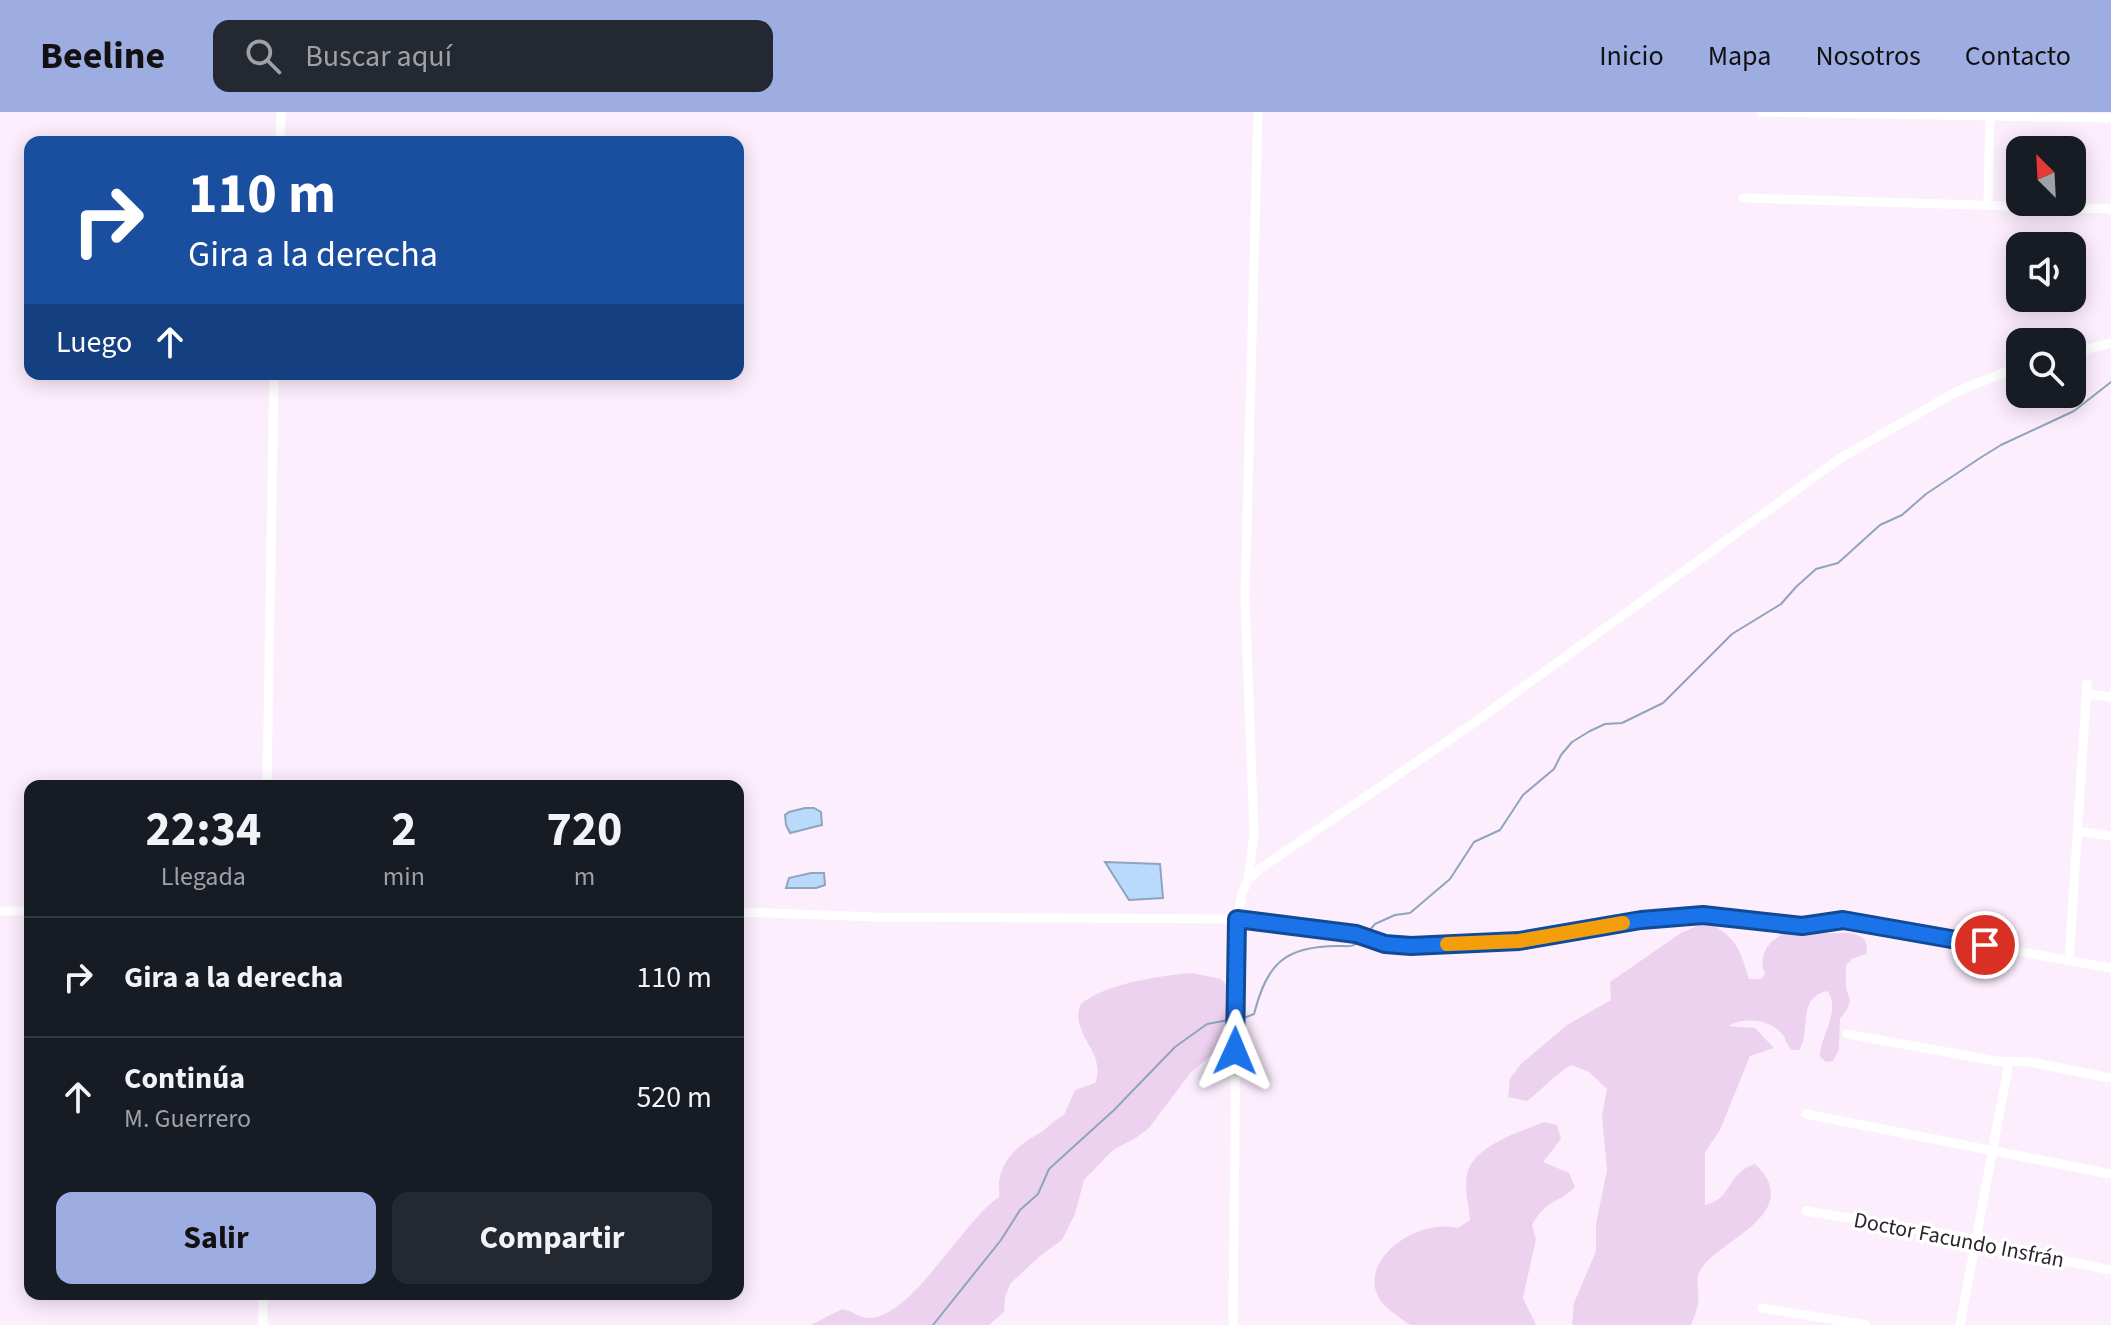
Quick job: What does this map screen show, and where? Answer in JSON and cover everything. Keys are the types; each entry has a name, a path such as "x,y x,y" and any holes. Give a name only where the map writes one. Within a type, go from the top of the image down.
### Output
{"street":[{"path":"280,136 281,112"},
{"path":"1233,1325 1237,919 1248,880 1254,834 1245,597 1258,112"},
{"path":"1761,112 1990,113 2111,118"},
{"path":"1988,205 1990,113"},
{"path":"1743,198 2111,209"},
{"path":"2086,349 2111,343"},
{"path":"1248,880 1258,870 1468,727 1842,457 1956,392 2006,372"},
{"path":"267,780 274,380"},
{"path":"2069,960 2087,689 2111,697"},
{"path":"2078,831 2111,836"},
{"path":"0,911 24,911"},
{"path":"744,912 877,917 1237,919 1356,934 1371,941 1411,946 1519,941 1677,916 1740,917 1802,926 1843,920 2111,968"},
{"path":"1847,1034 2009,1062 2030,1062 2111,1078"},
{"path":"1960,1325 2009,1062"},
{"path":"1806,1114 2111,1174"},
{"name":"Doctor Facundo Insfrán","path":"1806,1211 1976,1241 2111,1270"},
{"path":"263,1300 263,1325"},
{"path":"1762,1308 1866,1325"}],"shaded area":[{"path":"1708,921 1736,945 1749,979 1761,979 1765,974 1765,951 1775,939 1789,932 1848,933 1865,940 1866,954 1846,965 1846,987 1850,1001 1840,1019 1839,1049 1833,1061 1826,1062 1820,1057 1832,1008 1828,991 1818,994 1808,1007 1799,1050 1792,1050 1782,1034 1770,1025 1749,1021 1728,1026 1755,1028 1774,1048 1750,1056 1720,1130 1705,1152 1705,1205 1721,1197 1745,1168 1755,1164 1768,1181 1771,1196 1766,1210 1703,1266 1698,1276 1698,1302 1691,1325 1572,1325 1574,1303 1596,1251 1596,1224 1607,1170 1602,1116 1607,1089 1589,1072 1571,1065 1527,1101 1508,1097 1510,1078 1522,1063 1567,1025 1611,1000 1610,982 1681,933"},
{"path":"1192,973 1221,979 1226,984 1229,1004 1224,1045 1191,1072 1149,1128 1113,1150 1084,1180 1075,1214 1062,1240 1010,1284 1004,1312 989,1325 811,1325 842,1309 871,1318 887,1313 904,1301 969,1226 999,1197 999,1179 1014,1151 1064,1115 1075,1090 1095,1083 1098,1072 1080,1024 1078,1014 1081,1004 1118,986"},
{"path":"1544,1122 1557,1125 1561,1139 1543,1162 1569,1173 1575,1187 1547,1206 1532,1225 1536,1239 1523,1298 1536,1325 1412,1325 1396,1315 1380,1300 1374,1284 1377,1268 1386,1253 1401,1240 1419,1231 1438,1227 1458,1228 1470,1220 1466,1186 1471,1165 1498,1141"}],"water":[{"path":"805,808 821,812 822,825 790,833 785,815"},
{"path":"1105,862 1160,864 1163,898 1129,900"},
{"path":"824,873 825,885 786,888 789,878"}],"waterway":[{"path":"1368,932 1375,924 1395,915 1410,913 1450,879 1474,842 1500,830 1523,795 1554,769 1572,742 1605,724 1622,723 1663,703 1732,634 1781,604 1816,569 1838,563 1880,525 1902,515 1926,494 1980,458 2074,411 2111,382"},
{"path":"1241,1019 1254,1014 1265,982 1281,961 1291,954 1319,947 1350,946 1361,940"},
{"path":"933,1325 1001,1240 1020,1210 1038,1194 1049,1169 1114,1110 1175,1047 1207,1024 1234,1019"}],"slow traffic":[{"path":"1447,944 1519,941 1623,923"}],"route":[{"path":"1235,1051 1237,919 1356,934 1371,941 1411,946 1519,941 1641,920 1703,915 1802,926 1843,920 1985,945"}]}
